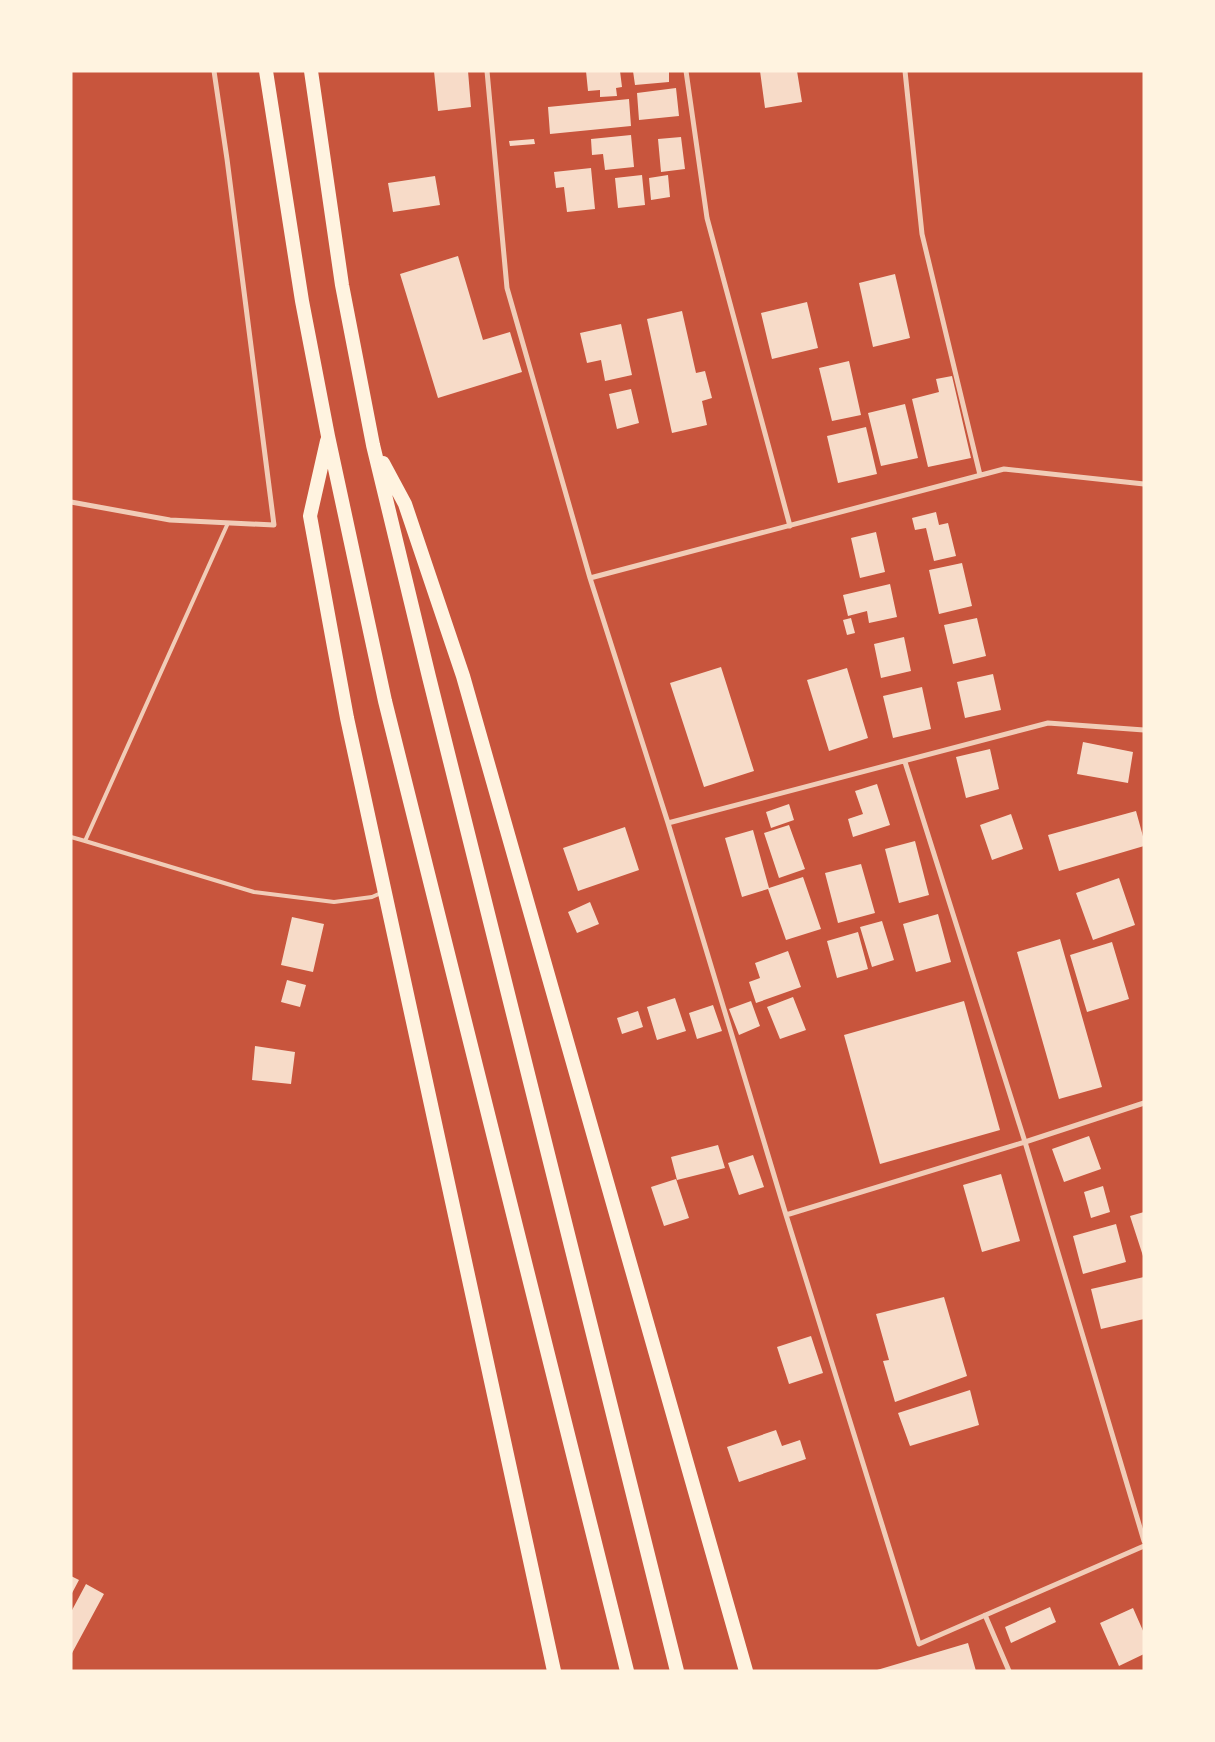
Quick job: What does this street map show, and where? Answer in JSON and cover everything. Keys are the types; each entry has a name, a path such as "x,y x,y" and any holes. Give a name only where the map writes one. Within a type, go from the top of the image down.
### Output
{"highway":[{"path":"266,71 302,301 328,436 385,701 627,1671"},
{"path":"311,71 342,285 373,445 677,1671"},
{"path":"328,436 310,516 347,718 554,1671"},
{"path":"373,445 405,504 463,676 746,1671"}],"street":[{"path":"71,502 170,520 274,525 214,71"},
{"path":"487,71 507,288 590,578 668,823 786,1215 919,1644 1144,1546"},
{"path":"686,71 707,218 790,526"},
{"path":"905,71 922,234 980,475"},
{"path":"590,578 1004,469 1144,484"},
{"path":"668,823 1048,723 1144,730"},
{"path":"905,762 1025,1142 1144,1541"},
{"path":"786,1215 1025,1142 1144,1103"},
{"path":"985,1615 1009,1671"}],"lane":[{"path":"85,841 228,523"},
{"path":"71,837 254,892 334,902 372,897 384,892"}],"building":[{"path":"434,71 468,71 471,107 438,111"},
{"path":"586,71 620,71 622,87 616,88 617,96 600,97 600,90 588,91"},
{"path":"633,71 669,71 669,82 635,85"},
{"path":"760,71 797,71 802,102 765,108"},
{"path":"676,88 679,116 639,120 637,93"},
{"path":"629,99 631,126 550,134 548,107"},
{"path":"631,135 634,167 605,170 603,154 592,155 591,139"},
{"path":"681,137 685,169 661,172 658,139"},
{"path":"534,139 535,144 510,146 509,141"},
{"path":"591,168 595,209 567,212 564,187 556,188 554,172"},
{"path":"642,175 645,205 618,208 615,178"},
{"path":"668,175 670,197 651,200 649,178"},
{"path":"435,176 440,205 393,212 388,183"},
{"path":"458,256 483,340 510,332 522,372 438,398 400,274"},
{"path":"895,274 910,338 873,347 859,283"},
{"path":"807,302 818,348 772,359 761,313"},
{"path":"682,311 696,373 705,371 712,398 702,401 707,425 672,433 647,319"},
{"path":"621,324 632,375 605,381 601,360 587,363 580,333"},
{"path":"849,361 861,415 832,421 819,368"},
{"path":"952,376 971,458 928,467 912,399 939,392 936,379"},
{"path":"631,389 639,423 617,429 609,394"},
{"path":"905,404 918,458 881,466 868,413"},
{"path":"866,427 877,474 838,483 827,436"},
{"path":"936,512 939,525 948,523 956,556 934,561 926,528 915,530 912,518"},
{"path":"876,532 885,572 860,578 851,538"},
{"path":"962,563 972,606 939,614 929,570"},
{"path":"890,584 897,617 869,623 867,611 848,616 843,595"},
{"path":"851,618 855,633 847,635 843,620"},
{"path":"977,618 986,656 953,664 944,625"},
{"path":"904,637 911,671 881,678 874,644"},
{"path":"721,667 754,771 704,787 670,683"},
{"path":"847,668 868,738 829,751 807,680"},
{"path":"993,674 1001,710 965,718 957,682"},
{"path":"922,687 931,729 893,738 883,696"},
{"path":"1083,742 1133,752 1128,783 1077,774"},
{"path":"990,749 999,789 966,798 956,757"},
{"path":"877,784 890,825 853,837 848,819 863,814 855,791"},
{"path":"789,804 794,820 771,828 766,812"},
{"path":"1136,811 1144,846 1059,871 1048,835"},
{"path":"1011,814 1023,849 992,860 980,825"},
{"path":"789,825 805,869 779,878 764,833"},
{"path":"625,827 639,870 578,891 563,848"},
{"path":"753,830 769,888 803,877 821,929 786,940 768,889 742,897 725,838"},
{"path":"915,841 929,895 899,903 885,849"},
{"path":"861,864 875,913 838,923 825,873"},
{"path":"1119,878 1135,925 1093,940 1076,893"},
{"path":"590,902 599,924 577,933 568,912"},
{"path":"938,914 951,962 916,972 903,924"},
{"path":"292,917 324,924 313,972 281,965"},
{"path":"882,921 894,960 872,967 860,927"},
{"path":"858,932 868,969 837,978 827,941"},
{"path":"1060,939 1102,1087 1059,1099 1017,952"},
{"path":"1112,942 1129,999 1087,1012 1070,955"},
{"path":"788,951 801,987 756,1003 749,982 760,978 755,963"},
{"path":"287,980 306,985 300,1007 281,1002"},
{"path":"793,997 806,1030 780,1039 767,1007"},
{"path":"675,998 686,1031 657,1040 647,1007"},
{"path":"751,1001 760,1026 739,1035 729,1009"},
{"path":"964,1001 1000,1130 880,1164 844,1035"},
{"path":"713,1005 722,1031 697,1039 689,1013"},
{"path":"638,1011 643,1027 622,1034 617,1018"},
{"path":"255,1046 295,1052 291,1084 252,1080"},
{"path":"1089,1136 1101,1169 1064,1182 1052,1149"},
{"path":"718,1145 725,1168 677,1180 671,1157"},
{"path":"753,1155 764,1187 739,1195 728,1163"},
{"path":"1001,1174 1020,1241 982,1252 963,1185"},
{"path":"676,1179 689,1218 664,1226 651,1187"},
{"path":"1103,1186 1110,1212 1091,1218 1084,1192"},
{"path":"1144,1212 1144,1256 1143,1256 1130,1216"},
{"path":"1116,1224 1126,1262 1083,1274 1073,1236"},
{"path":"1144,1277 1144,1319 1101,1329 1091,1289"},
{"path":"944,1297 967,1376 895,1402 883,1361 889,1360 876,1314"},
{"path":"811,1336 823,1373 789,1384 777,1347"},
{"path":"970,1390 979,1425 910,1446 898,1413"},
{"path":"776,1430 782,1446 800,1440 806,1459 739,1482 727,1447"},
{"path":"71,1576 79,1580 71,1595"},
{"path":"86,1584 104,1594 71,1655 71,1612"},
{"path":"1050,1607 1056,1622 1011,1643 1005,1627"},
{"path":"1133,1608 1144,1633 1144,1654 1119,1666 1100,1623"},
{"path":"968,1643 976,1671 877,1671 877,1670"}]}
